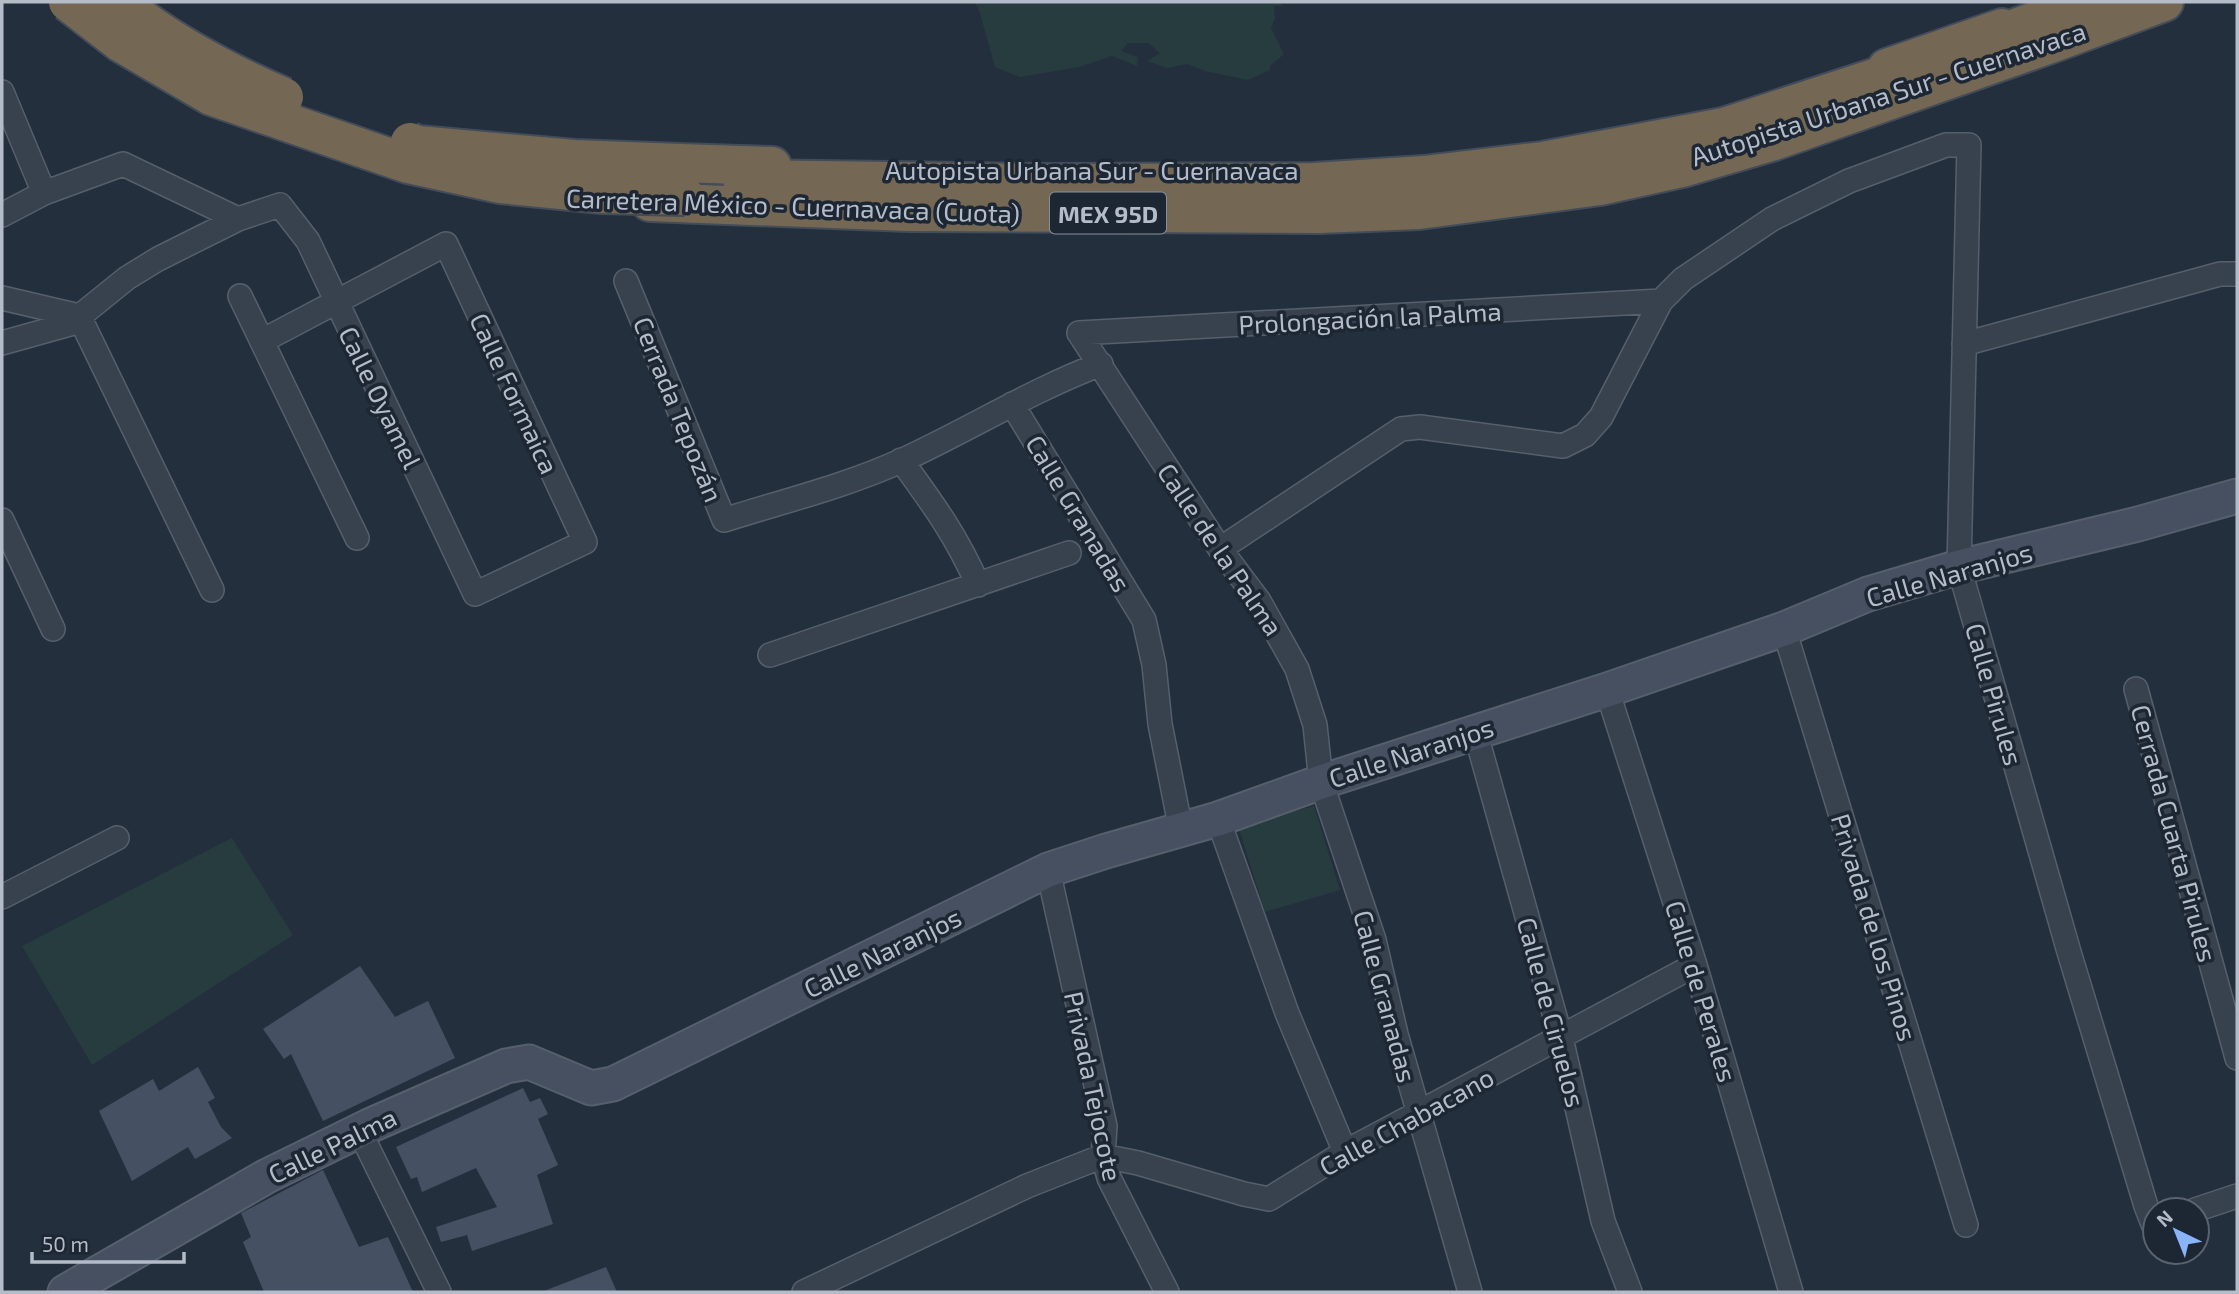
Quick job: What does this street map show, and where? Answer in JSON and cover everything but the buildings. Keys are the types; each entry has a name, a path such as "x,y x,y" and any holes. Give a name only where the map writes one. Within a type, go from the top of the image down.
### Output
{"highway":[{"name":"Autopista Urbana Sur - Cuernavaca","path":"68,2 121,43 211,96 408,164 500,184 602,194 1292,210 1438,203 1655,168 1779,135 2074,34 2155,2"},
{"name":"Carretera México - Cuernavaca (Cuota)","path":"68,2 158,68 237,113 362,163 416,179 514,196 909,212 1319,215 1419,210 1600,186 1682,168 1774,141 2164,2"},
{"name":"Carretera México - Cuernavaca (Cuota)","path":"114,2 132,16 189,49 313,114 405,149 540,173 788,181 1057,183 1314,182 1424,175 1543,161 1724,127 1934,58 2087,2"},
{"name":"Autopista Urbana Sur - Cuernavaca","path":"120,2 140,19 227,72 317,111 418,145 574,159 821,168 1049,172 1452,166 1564,154 1660,137 1777,107 2077,2"}],"street":[{"path":"2,92 44,193"},
{"name":"Calle Pirules","path":"1661,301 1683,279 1772,219 1803,202 1849,181 1947,145 1969,145 1959,568 2069,952 2145,1196"},
{"path":"2,215 44,193 123,164 238,219"},
{"name":"Calle Oyamel","path":"238,219 280,205 309,241 475,594"},
{"path":"2,343 70,324 127,278 238,219"},
{"name":"Calle Formaica","path":"336,303 446,244 585,542 475,594"},
{"path":"1964,344 2220,274 2237,274"},
{"name":"Cerrada Tepozán","path":"626,281 724,520 901,460 1057,382 1101,364"},
{"path":"240,296 357,538"},
{"path":"2,298 79,316"},
{"path":"1220,549 1401,429 1420,427 1563,446 1585,435 1601,418 1661,301"},
{"name":"Prolongación la Palma","path":"1079,333 1661,301"},
{"path":"262,341 336,303"},
{"path":"79,316 212,590"},
{"name":"Calle de la Palma","path":"1079,333 1220,549 1259,601 1297,669 1315,725 1321,782"},
{"name":"Calle Granadas","path":"1012,404 1144,620 1154,666 1160,724 1181,830"},
{"path":"901,460 946,521 978,585"},
{"name":"Calle Naranjos","path":"613,1084 1048,870 1219,819 1321,782 1607,690 1784,629 1868,594 1959,568 2138,524 2235,505"},
{"path":"2,520 53,629"},
{"path":"770,655 1069,553"},
{"name":"Privada de los Pinos","path":"1784,629 1966,1225"},
{"name":"Cerrada Cuarta Pirules","path":"2136,689 2237,1058"},
{"name":"Calle de Perales","path":"1607,690 1695,965 1791,1292"},
{"name":"Calle de Ciruelos","path":"1475,731 1561,1038 1603,1221 1630,1292"},
{"name":"Calle Granadas","path":"1321,782 1374,940 1396,1034 1470,1292"},
{"path":"1219,819 1287,1013 1345,1152"},
{"path":"2,897 117,838"},
{"name":"Privada Tejocote","path":"1048,870 1105,1126 1103,1156 1109,1178 1167,1292"},
{"name":"Calle Chabacano","path":"1103,1156 1138,1163 1244,1195 1269,1199 1345,1152 1695,965"},
{"name":"Calle Palma","path":"65,1292 267,1176 506,1066 529,1062 591,1088 613,1084"},
{"path":"360,1132 439,1292"},
{"path":"804,1292 1027,1186 1103,1156"},
{"path":"2211,1205 2237,1196"}],"green space":[{"path":"974,2 1280,2 1282,6 1274,6 1275,19 1271,28 1284,54 1270,66 1270,70 1248,80 1205,71 1187,64 1167,68 1147,61 1160,53 1148,43 1128,43 1121,51 1138,57 1137,66 1112,56 1079,67 1020,77 995,67 979,10"},
{"path":"1314,806 1340,890 1265,912 1238,826"},
{"path":"232,838 293,935 92,1065 22,946"}]}
